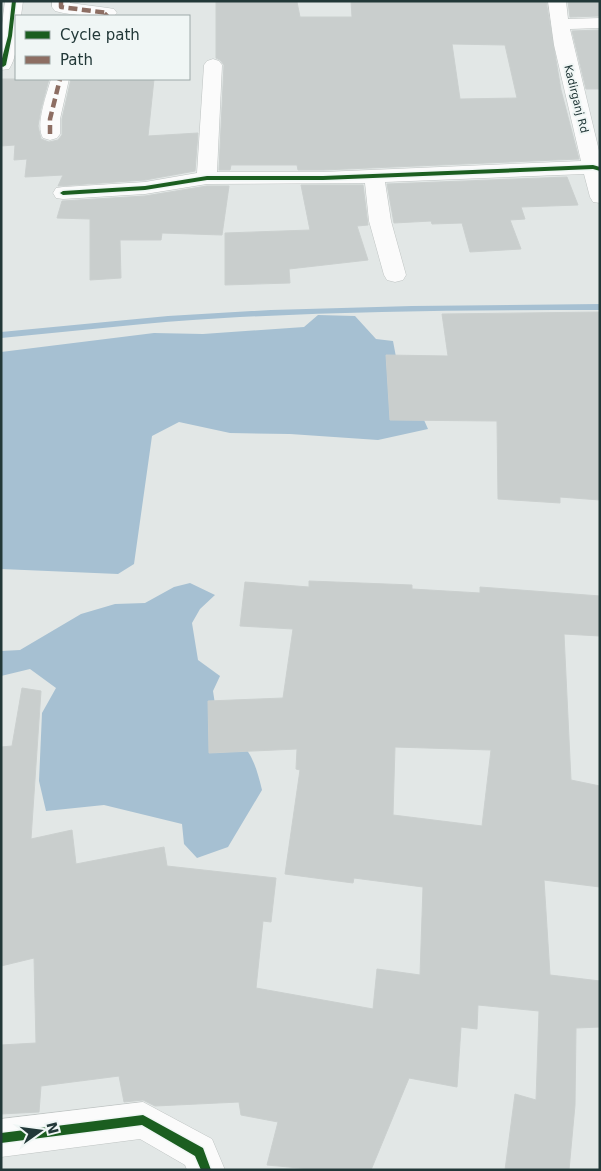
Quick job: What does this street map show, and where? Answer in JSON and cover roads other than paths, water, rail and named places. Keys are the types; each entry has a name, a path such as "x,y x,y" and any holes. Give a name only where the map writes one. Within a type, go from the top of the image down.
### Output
{"street":[{"path":"3,65 10,36 14,1"},
{"path":"61,1 61,6 108,13 106,15"},
{"name":"Kadirganj Rd","path":"557,1 563,45 596,168 600,197"},
{"path":"560,24 600,23"},
{"path":"207,178 213,65"},
{"path":"50,134 50,119 60,80"},
{"path":"63,193 145,188 207,178 374,176 596,168"},
{"path":"374,176 380,221 395,275"},
{"path":"1,1138 142,1120 199,1152 206,1170"}],"water":[{"path":"318,315 355,316 376,339 393,341 396,357 428,429 378,440 290,434 230,433 179,422 152,436 134,564 118,574 1,569 1,352 154,333 203,334 304,327"},
{"path":"190,583 215,595 200,609 192,623 198,660 220,676 213,691 218,724 243,744 248,751 256,768 262,790 228,847 197,858 184,844 182,824 104,805 46,811 39,781 42,713 56,688 30,669 1,676 1,651 20,650 81,614 115,604 145,603 174,587"}],"waterway":[{"path":"1,335 224,315 412,308 600,307"}]}
